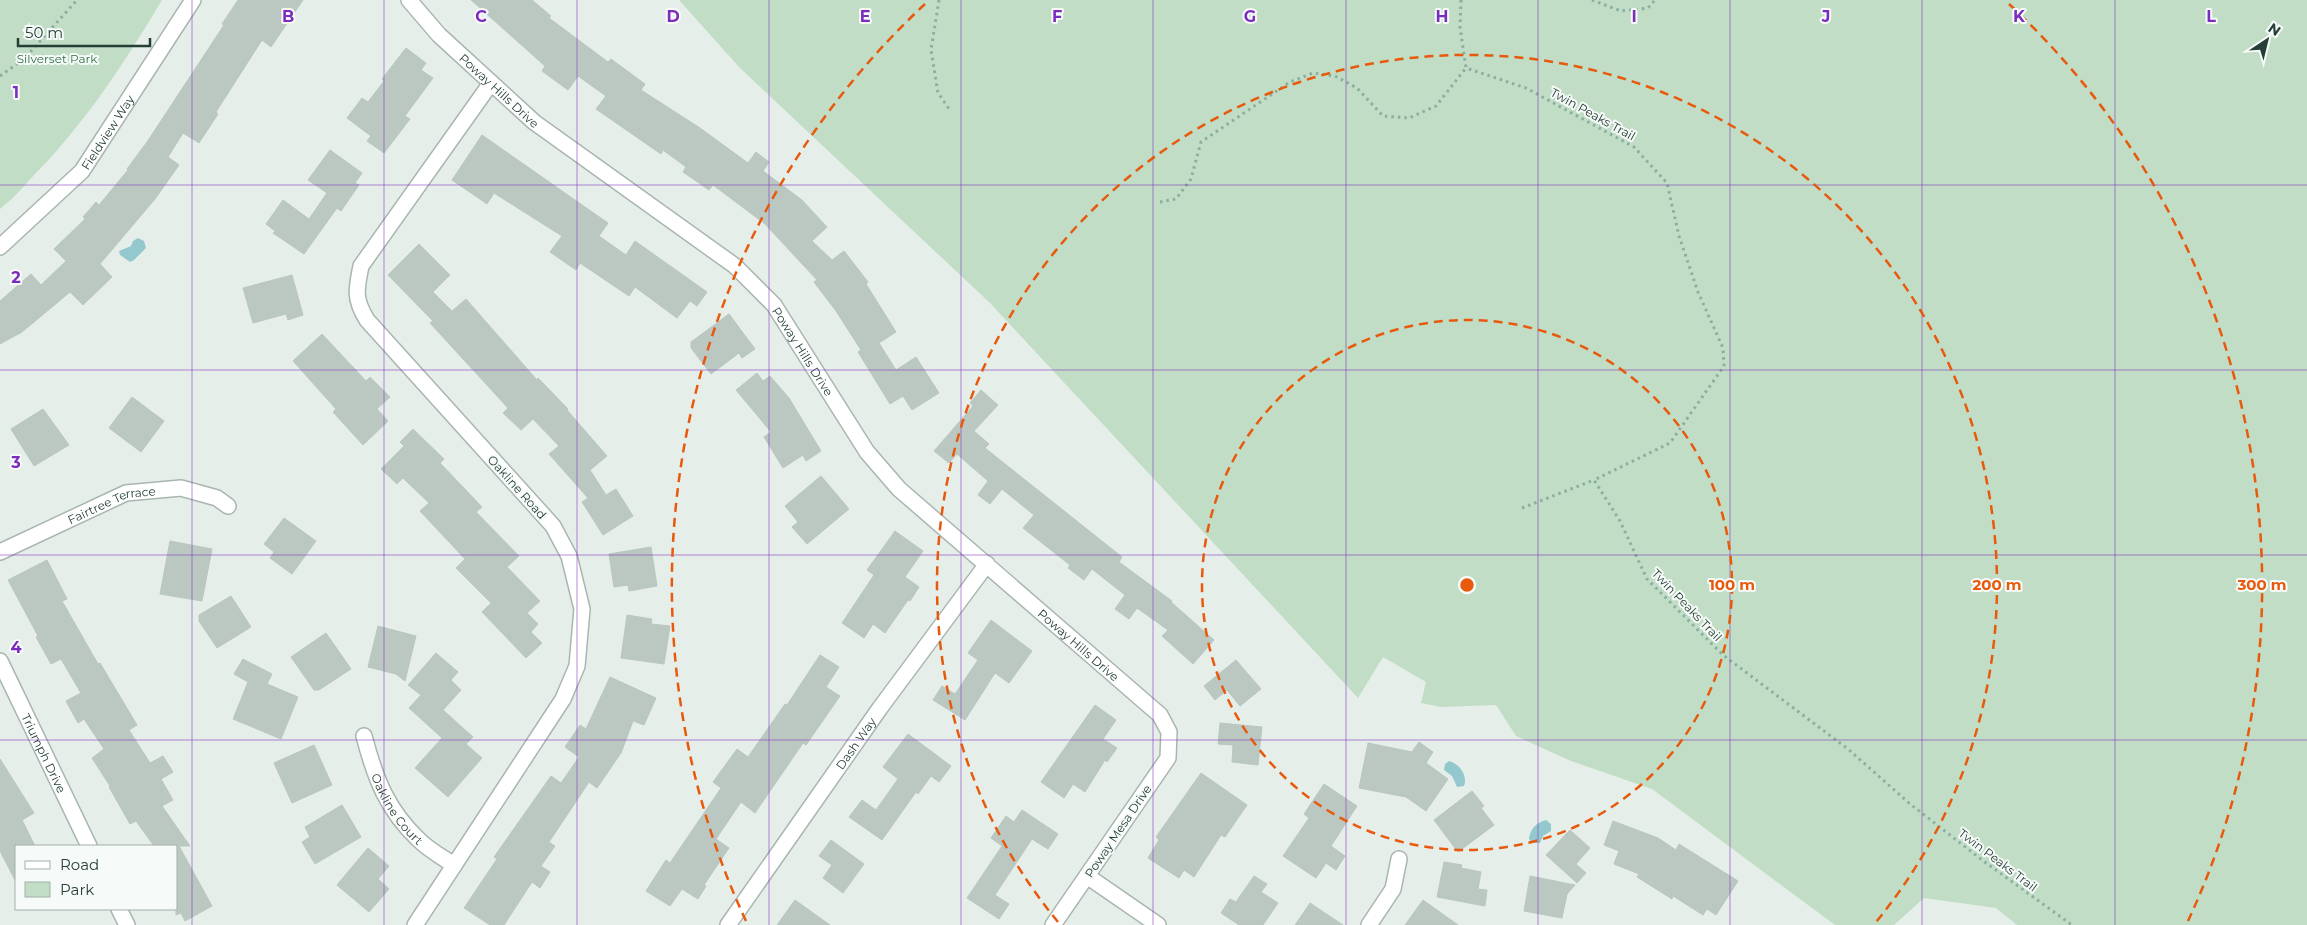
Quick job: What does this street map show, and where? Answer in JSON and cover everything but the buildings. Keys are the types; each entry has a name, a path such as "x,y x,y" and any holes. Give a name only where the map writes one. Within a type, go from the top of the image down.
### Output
{"street":[{"name":"Fieldview Way","path":"0,247 82,171 193,0"},
{"name":"Poway Hills Drive","path":"409,0 440,35 534,122 735,266 774,305 867,452 900,489 1160,715 1169,732"},
{"name":"Oakline Road","path":"414,925 563,699 577,666 582,609 569,556 552,526 367,320 359,306 356,290 361,266 491,84"},
{"name":"Fairtree Terrace","path":"0,552 126,493 180,488 217,498 228,506"},
{"name":"Dash Way","path":"728,925 880,708 987,564"},
{"name":"Triumph Drive","path":"0,661 89,845"},
{"name":"Poway Mesa Drive","path":"1053,925 1168,758 1169,732"},
{"name":"Oakline Court","path":"364,736 374,775 395,814 420,841 454,865"},
{"path":"1369,925 1393,889 1399,859"},
{"path":"1087,876 1158,925"},
{"path":"120,910 127,925"}],"path":[{"path":"0,76 24,59 77,0"},
{"path":"939,0 931,50 938,92 950,110"},
{"path":"1160,202 1176,199 1191,179 1201,142 1290,82 1313,73 1335,76 1357,88 1383,116 1408,118 1436,106 1466,68 1460,27 1461,0"},
{"path":"1592,0 1621,11 1648,8 1655,0"},
{"name":"Twin Peaks Trail","path":"1466,68 1526,88 1634,147 1667,183 1679,236 1698,292 1723,348 1724,366 1670,443 1594,480 1620,521 1646,579 1723,655 1848,749 1945,832 2072,925"},
{"path":"1522,508 1594,480"}],"green space":[{"name":"Silverset Park","path":"0,0 162,0 119,69 71,134 0,209"},
{"path":"679,0 2307,0 2307,925 2017,925 1996,908 1924,898 1894,925 1835,925 1652,789 1571,761 1516,736 1496,705 1441,707 1421,703 1426,682 1383,657 1358,698 990,303 740,68"}],"water":[{"path":"138,238 144,241 146,248 130,262 120,255 119,251 131,246 133,241"},
{"path":"1449,761 1457,765 1464,774 1464,786 1457,787 1452,776 1444,770 1445,764"},
{"path":"1546,820 1551,824 1551,831 1543,836 1540,843 1532,843 1529,839 1532,829 1537,824"}]}
